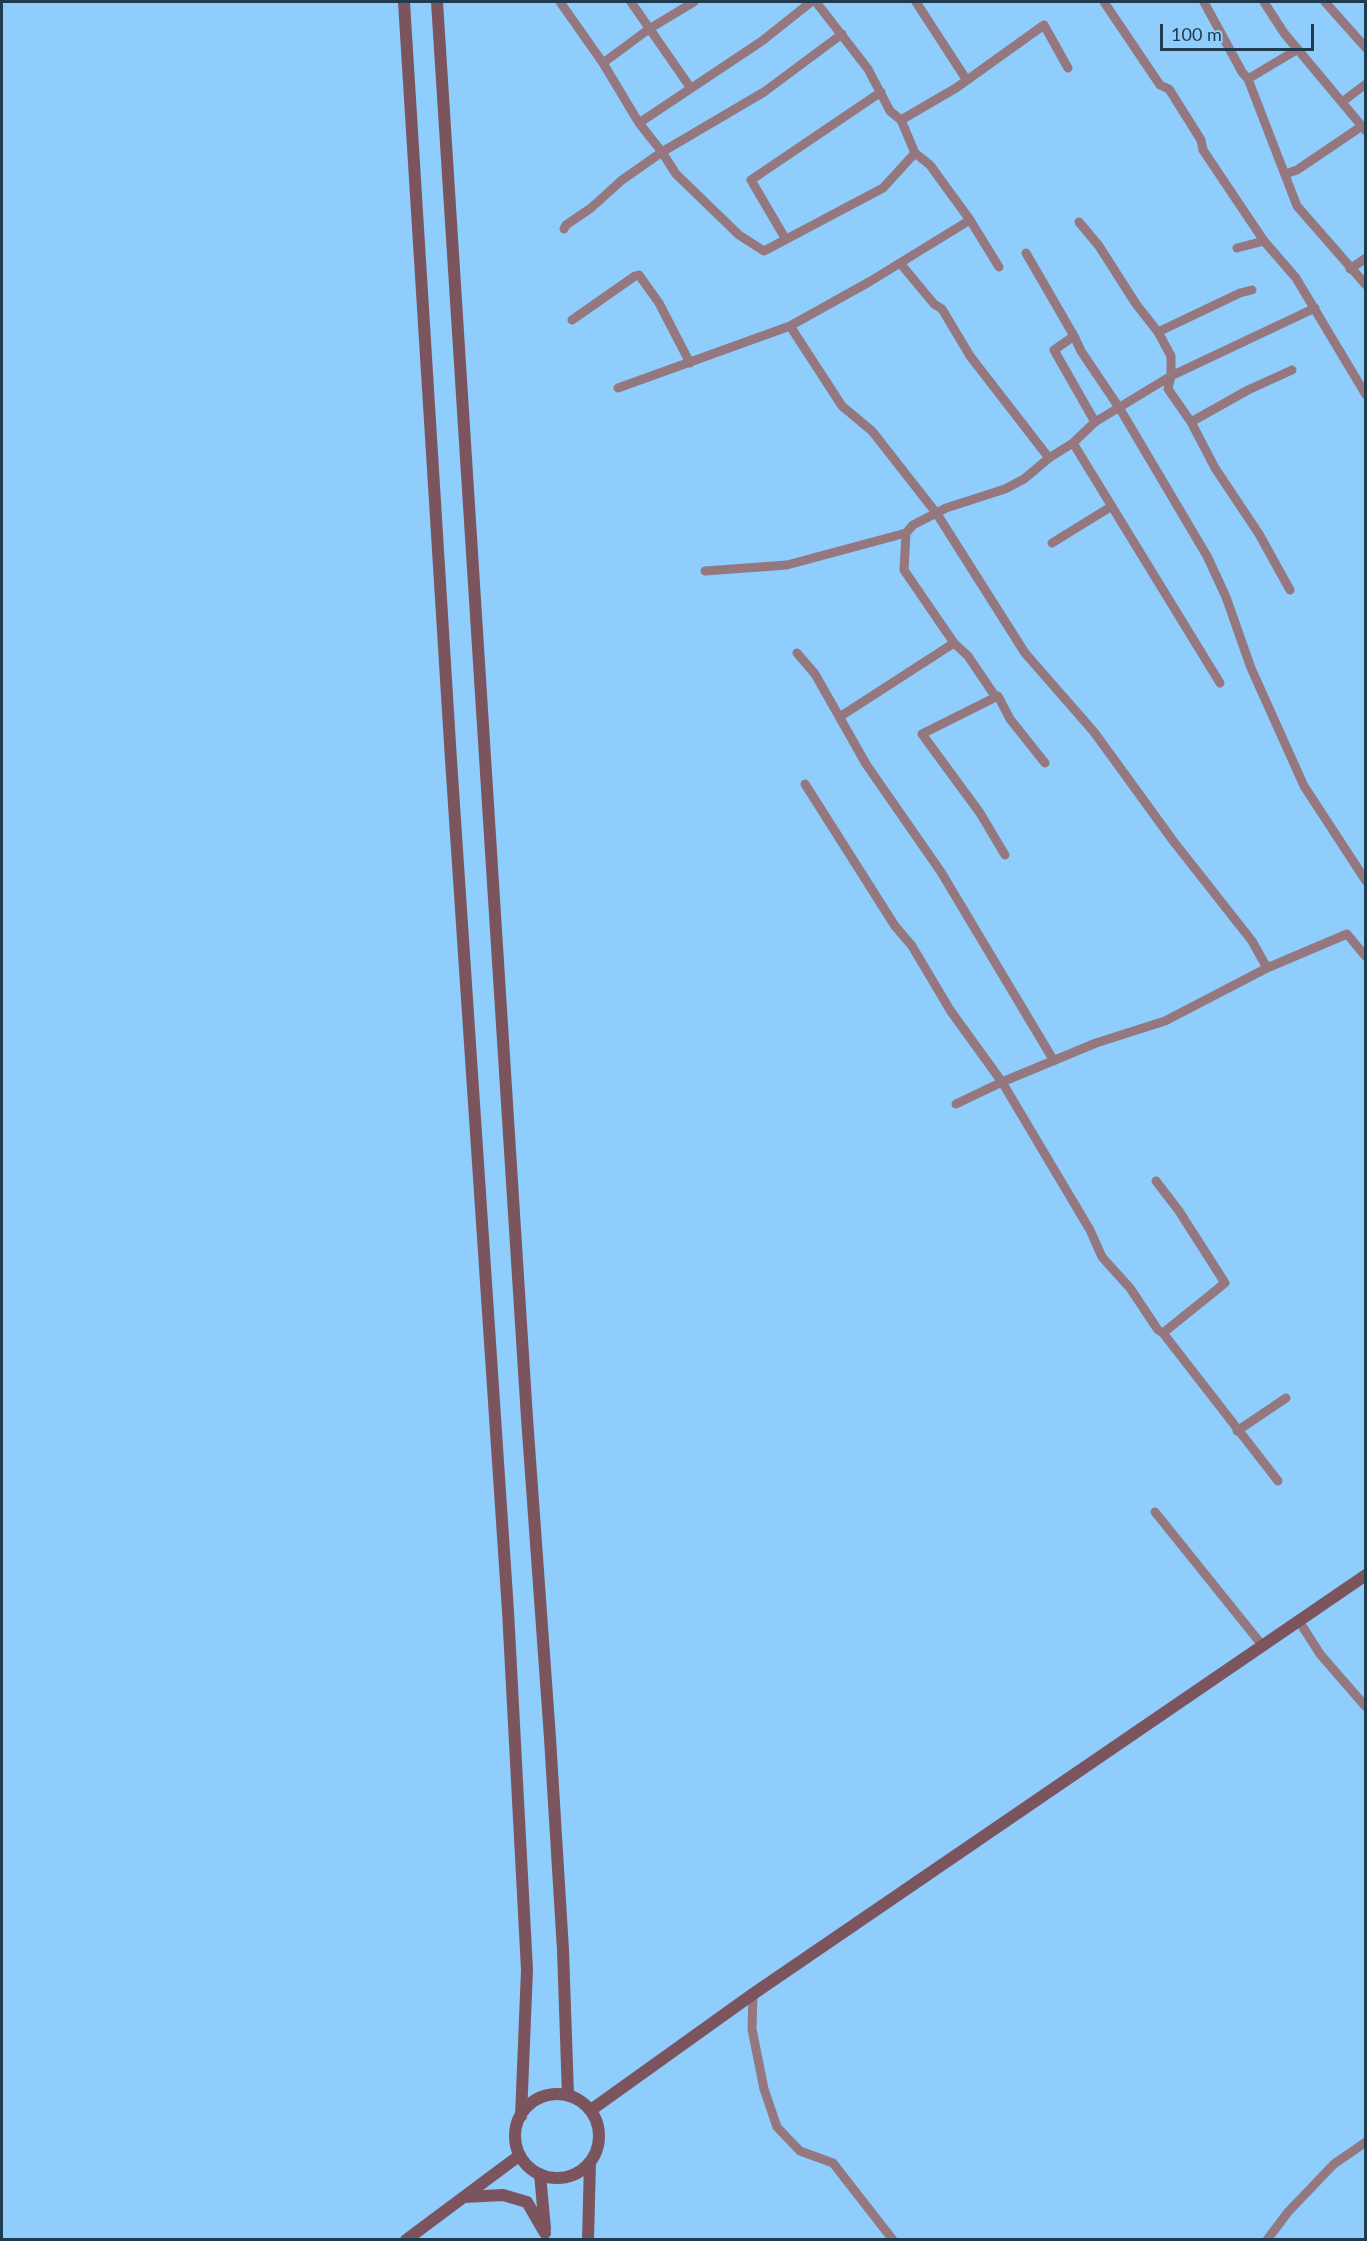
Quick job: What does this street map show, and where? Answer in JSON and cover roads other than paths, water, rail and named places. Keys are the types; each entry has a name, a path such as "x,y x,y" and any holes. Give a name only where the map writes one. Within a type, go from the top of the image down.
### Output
{"street":[{"path":"404,2 508,1611 527,1970 520,2116 516,2128 516,2142 520,2155 529,2166 540,2174 553,2178 567,2177 580,2172 597,2150 599,2136 597,2123 591,2110 568,2095 554,2094 540,2097 520,2116"},
{"path":"437,2 563,1950 568,2095"},
{"path":"560,2 603,63 639,123 676,174 739,235 764,251 883,188 915,153"},
{"path":"631,2 690,87"},
{"path":"603,63 650,29 694,2"},
{"path":"639,123 762,41 811,2"},
{"path":"816,2 868,69 890,111 901,120 915,153 930,165 970,220 999,267"},
{"path":"916,2 966,79"},
{"path":"1104,2 1160,85 1169,89 1201,140 1203,150 1264,240 1296,278 1365,395"},
{"path":"1204,2 1248,79 1297,206 1365,285"},
{"path":"1264,2 1284,33 1364,128 1297,170 1286,174"},
{"path":"1325,2 1365,48"},
{"path":"901,120 956,88 1044,25 1068,68"},
{"path":"564,229 622,180 662,152 764,92 842,34"},
{"path":"1248,79 1298,49"},
{"path":"1342,102 1365,84"},
{"path":"785,238 752,180 881,92"},
{"path":"618,388 790,326 970,220"},
{"path":"1080,222 1158,332 1171,356 1171,376 1168,389 1191,422 1215,468 1259,534 1290,590"},
{"path":"1237,248 1264,240"},
{"path":"1026,253 1081,351 1120,409 1207,556 1226,597 1251,668 1304,786 1365,881"},
{"path":"1350,269 1365,258"},
{"path":"900,263 934,304 942,309 970,356 1049,458"},
{"path":"572,320 639,275 659,303 690,363"},
{"path":"1158,332 1240,293 1252,290"},
{"path":"705,571 787,565 906,533 913,525 937,514 946,507 1005,489 1024,479 1049,458 1073,443 1095,422 1120,409 1171,376 1315,308"},
{"path":"790,326 842,405 872,431 937,514 1025,653 1094,732 1174,842 1252,941 1267,969"},
{"path":"1074,336 1054,350 1095,422"},
{"path":"1191,422 1248,390 1292,370"},
{"path":"1073,443 1220,683"},
{"path":"1052,543 1112,506"},
{"path":"906,533 904,570 954,643 968,656 995,696 998,696 1010,719 1045,763"},
{"path":"841,716 954,643"},
{"path":"797,652 815,674 841,716 866,764 941,872 1054,1060"},
{"path":"995,696 922,734 980,813 1005,855"},
{"path":"805,784 895,926 912,946 950,1010 1002,1082 1090,1230 1102,1257 1130,1288 1158,1330 1163,1333 1237,1431 1278,1480"},
{"path":"956,1104 1096,1043 1165,1021 1267,969 1347,934 1365,957"},
{"path":"1156,1181 1179,1211 1225,1284 1163,1333"},
{"path":"1237,1431 1286,1398"},
{"path":"1155,1512 1262,1645"},
{"path":"591,2110 753,1994 1365,1575"},
{"path":"1299,1621 1320,1654 1365,1707"},
{"path":"753,1994 752,2029 764,2089 777,2127 800,2151 833,2163 893,2240"},
{"path":"1267,2240 1288,2212 1334,2164 1365,2142"},
{"path":"406,2240 520,2155"},
{"path":"588,2240 590,2162"},
{"path":"540,2174 546,2236"},
{"path":"463,2197 502,2194 527,2202 546,2236"}]}
